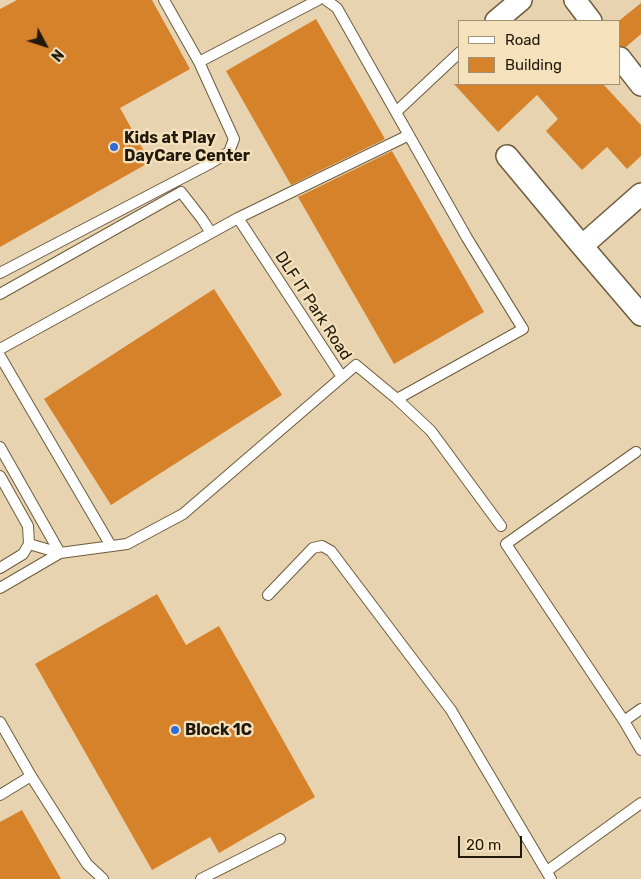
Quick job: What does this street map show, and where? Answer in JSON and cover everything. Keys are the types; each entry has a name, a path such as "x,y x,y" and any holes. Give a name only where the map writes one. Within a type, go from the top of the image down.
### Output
{"street":[{"path":"497,20 521,0"},
{"path":"575,0 590,20"},
{"path":"621,59 641,85"},
{"path":"506,156 641,315"},
{"path":"582,246 641,194"}],"lane":[{"path":"0,273 211,163 228,152 234,139 199,62 164,0"},
{"path":"199,62 318,0"},
{"path":"326,0 337,8 467,238 523,329 397,399"},
{"path":"396,112 458,54"},
{"path":"0,348 238,218 409,135"},
{"path":"0,294 181,192 211,233"},
{"name":"DLF IT Park Road","path":"238,218 342,377"},
{"path":"0,356 111,546"},
{"name":"DLF IT Park Road","path":"0,588 60,553 127,544 183,514 356,365 397,399 431,431 501,526"},
{"path":"0,448 60,553"},
{"path":"636,452 506,544 624,721 641,750"},
{"path":"0,476 28,526 29,544 23,554 0,568"},
{"name":"DLF IT Park Road","path":"29,544 60,553"},
{"path":"268,595 313,548 322,546 331,551 451,710 549,875 641,804"},
{"path":"624,721 641,709"},
{"path":"0,722 31,776 87,864 103,879"},
{"path":"0,795 31,776"},
{"path":"201,879 280,839"}],"building":[{"path":"17,0 152,0 190,69 120,108 150,162 0,247 0,9"},
{"path":"641,3 641,34 626,47 621,46 620,20"},
{"path":"316,19 385,139 291,185 226,71"},
{"path":"454,84 604,85 641,125 641,156 627,169 607,147 582,170 546,131 558,119 537,95 498,132"},
{"path":"392,151 484,312 394,364 298,197"},
{"path":"214,289 282,395 111,505 44,399"},
{"name":"Block 1C","path":"157,594 186,645 219,626 315,797 219,853 210,837 152,870 35,664"},
{"path":"22,810 61,879 0,879 0,822"}],"place":[{"name":"Kids at Play DayCare Center","path":"114,147"},
{"name":"Block 1C","path":"175,730"}]}
